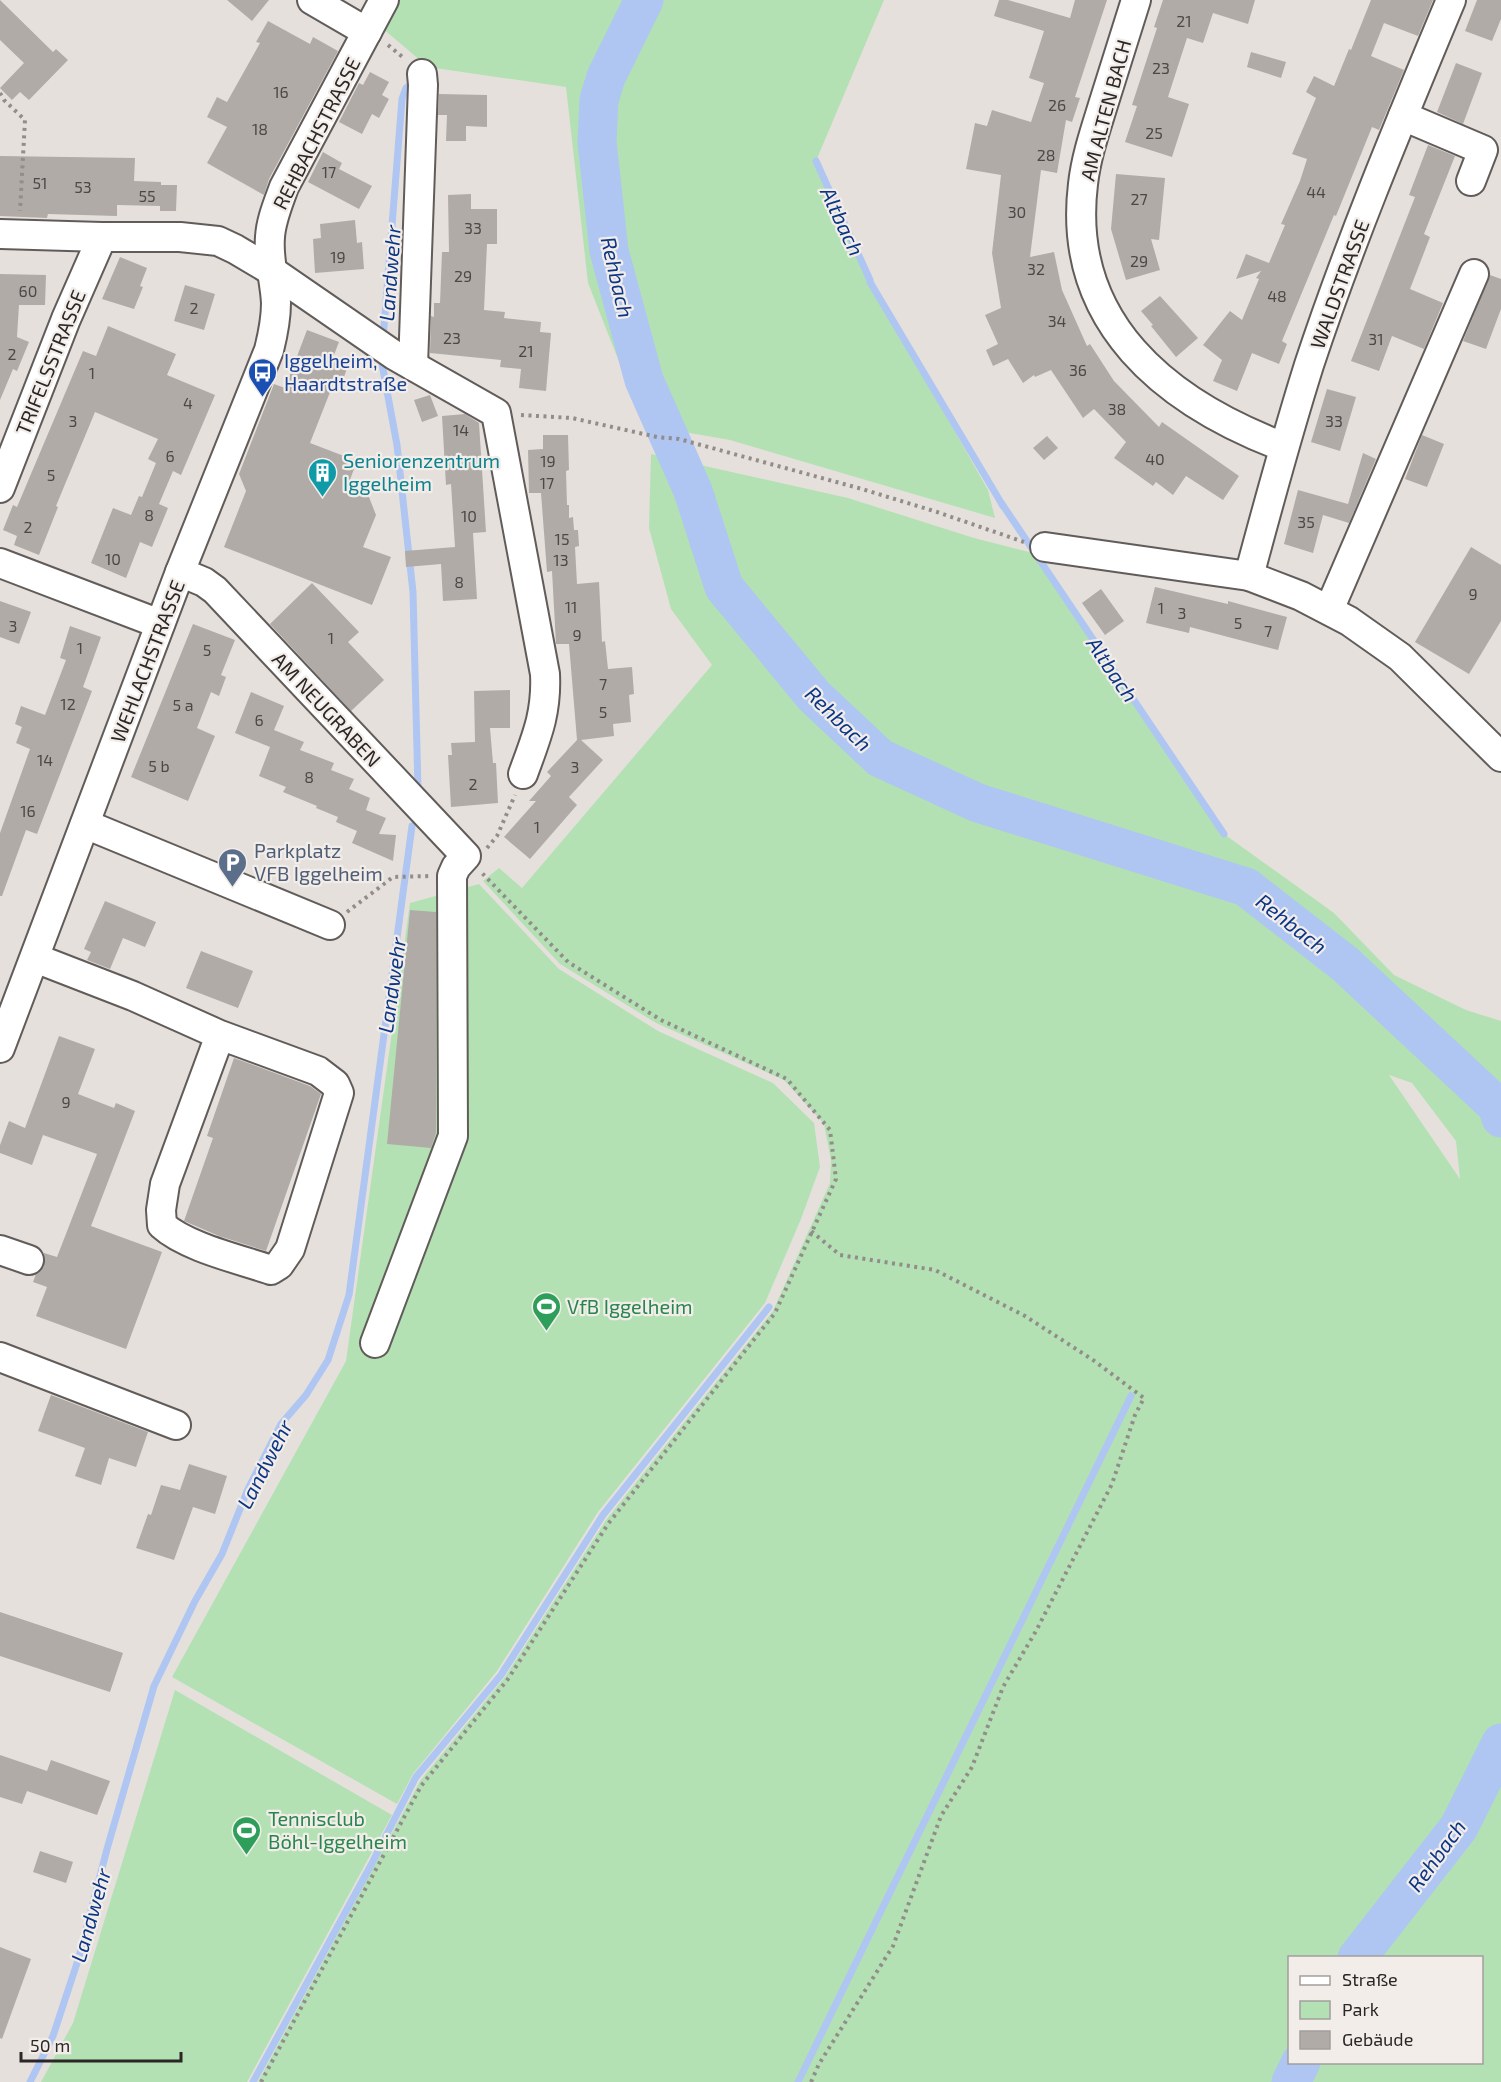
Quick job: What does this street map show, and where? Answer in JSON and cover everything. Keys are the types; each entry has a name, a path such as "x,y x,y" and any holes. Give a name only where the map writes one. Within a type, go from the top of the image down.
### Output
{"street":[{"path":"312,0 367,32"},
{"name":"REHBACHSTRASSE","path":"272,272 270,235 284,188 384,0"},
{"name":"AM ALTEN BACH","path":"1136,0 1089,152 1083,185 1081,217 1084,249 1092,281 1102,308 1119,334 1154,373 1197,406 1240,429 1284,447"},
{"name":"WALDSTRASSE","path":"1249,576 1284,447 1326,320 1403,116 1451,0"},
{"path":"395,355 423,85 422,74"},
{"path":"1403,116 1484,150 1471,181"},
{"path":"9,235 203,238 218,241 272,272 395,355 496,413 545,675 544,716 523,774"},
{"name":"TRIFELSSTRASSE","path":"0,488 66,319 102,237"},
{"name":"WEHLACHSTRASSE","path":"0,1048 180,572 269,350 275,324 276,303 272,272"},
{"path":"1329,610 1474,274"},
{"path":"1031,544 1249,576 1301,596 1329,610 1400,657 1501,757"},
{"path":"0,563 160,624"},
{"name":"AM NEUGRABEN","path":"180,572 204,582 215,590 466,856"},
{"path":"85,824 330,925"},
{"path":"375,1343 453,1136 452,876 456,867 466,856"},
{"path":"34,958 133,996 220,1035 318,1071 334,1084 339,1093 290,1250 279,1265 271,1270 172,1234 162,1225 161,1210 165,1184 220,1035"},
{"path":"0,1250 29,1260"},
{"path":"0,1357 176,1425"}],"path":[{"path":"367,32 400,54 422,74"},
{"path":"0,93 25,120 9,235"},
{"path":"496,413 572,418 657,437 679,439 862,489 1031,544"},
{"path":"261,2082 421,1786 508,1679 608,1524 775,1313 836,1179 830,1130 787,1079 662,1020 568,962 466,856 487,848 497,836 523,774"},
{"path":"330,925 393,877 419,876"},
{"path":"811,1232 840,1255 935,1270 1025,1316 1093,1360 1144,1398 1135,1414 1112,1484 1036,1630 1003,1687 972,1767 941,1816 892,1946 819,2064 811,2082"}],"green space":[{"path":"397,0 884,0 816,161 870,282 988,490 995,518 730,440 644,425 588,283 566,87 428,67 382,28"},
{"path":"651,454 848,498 974,538 1033,553 1224,834 1334,913 1394,975 1466,1010 1501,1021 1501,2082 258,2082 420,1781 505,1677 606,1520 773,1311 830,1183 831,1160 824,1124 784,1080 656,1023 560,964 483,881 499,868 522,888 712,665 671,609 649,528","holes":["1389,1075 1412,1083 1456,1141 1460,1179"]},
{"name":"VfB Iggelheim","path":"479,884 559,969 658,1031 773,1083 814,1123 820,1167 801,1219 765,1303 598,1512 497,1671 413,1774 397,1804 172,1677 346,1361 410,903"},
{"name":"Tennisclub Böhl-Iggelheim","path":"175,1690 392,1815 247,2082 41,2082 73,2023"}],"building":[{"path":"0,0 53,52 56,49 68,60 29,100 20,92 12,100 0,88 24,63 0,40"},
{"path":"227,0 269,0 252,21"},
{"path":"999,0 1008,0 1070,18 1075,0 1107,0 1075,97 1080,98 1072,122 1066,120 1057,173 1041,170 1030,257 1054,252 1062,290 1087,346 1090,344 1114,381 1159,427 1162,422 1239,476 1223,500 1186,476 1173,495 1156,482 1153,486 1114,458 1126,442 1094,409 1083,418 1051,370 1035,377 1034,375 1023,383 1008,359 993,366 986,350 998,344 985,315 1001,308 992,253 1001,175 966,169 975,123 987,126 992,110 1031,122 1044,83 1029,78 1044,31 994,16"},
{"path":"1163,0 1255,0 1248,24 1213,13 1203,43 1187,38 1168,97 1189,104 1172,157 1125,142 1137,106 1132,105 1157,28 1154,27"},
{"path":"1371,0 1433,0 1418,36 1384,23 1371,56 1404,70 1379,130 1372,127 1336,216 1334,215 1282,341 1287,344 1279,364 1252,353 1237,391 1213,381 1222,360 1203,345 1230,311 1242,320 1259,279 1256,278 1261,271 1236,279 1246,254 1269,263 1285,225 1281,224 1307,159 1292,154 1316,98 1306,92 1314,76 1334,86"},
{"path":"1477,0 1501,0 1501,19 1492,41 1465,31"},
{"path":"268,21 310,44 313,37 338,51 269,179 264,195 207,163 227,127 207,117 217,97 227,102 260,43 256,42"},
{"path":"1251,52 1286,62 1281,78 1247,67"},
{"path":"1456,63 1482,73 1463,124 1437,112"},
{"path":"370,72 389,82 382,95 389,99 379,118 372,114 362,134 339,122 359,83 363,85"},
{"path":"439,94 487,95 487,127 466,126 466,141 446,141 447,115 438,115"},
{"path":"1428,145 1455,156 1424,234 1430,237 1410,289 1443,303 1424,349 1392,336 1379,371 1351,361 1415,197 1409,195"},
{"path":"323,152 342,163 339,169 372,186 359,209 308,182"},
{"path":"0,156 135,158 134,181 177,185 176,211 160,211 160,206 117,205 117,216 48,214 47,218 0,216"},
{"path":"1116,174 1165,178 1159,240 1151,239 1160,270 1126,280 1111,229"},
{"path":"471,194 471,209 497,209 497,244 487,244 484,310 505,312 504,318 541,322 540,332 551,333 546,391 519,388 521,369 500,367 501,360 430,353 431,316 434,317 434,303 440,303 442,252 449,252 448,195"},
{"path":"355,220 357,243 362,242 364,269 315,273 313,239 321,238 320,224"},
{"path":"120,257 147,268 140,286 143,287 134,309 102,299"},
{"path":"0,274 46,275 45,305 19,305 17,337 29,342 17,371 13,369 0,400"},
{"path":"1490,275 1501,279 1501,309 1486,349 1463,341"},
{"path":"185,285 215,294 204,330 174,321"},
{"path":"1160,296 1198,338 1176,357 1141,311"},
{"path":"108,326 176,354 167,375 215,395 181,475 173,471 159,504 168,508 152,547 140,542 126,578 91,563 113,508 131,515 139,496 142,497 156,463 148,459 158,439 95,412 56,506 58,507 39,555 14,545 17,536 3,530 13,505 17,507 83,351 96,356"},
{"name":"Seniorenzentrum Iggelheim","path":"307,330 339,342 332,360 348,366 341,385 334,382 310,443 357,461 348,485 367,492 376,515 363,547 391,557 372,605 224,547 246,491 239,474 274,384 285,388"},
{"path":"1327,389 1356,397 1340,451 1311,442"},
{"path":"430,395 438,416 422,422 414,400"},
{"path":"465,414 479,423 486,532 473,533 477,599 443,601 441,564 406,567 405,551 455,547 451,484 446,485 442,416"},
{"path":"543,435 568,435 567,505 569,505 569,518 573,517 574,530 578,530 579,546 575,547 577,584 599,582 602,642 605,641 608,669 632,667 634,694 629,695 631,722 613,724 614,736 581,740 603,760 569,797 577,805 530,859 504,837 536,801 529,801 551,776 547,772 577,740 569,644 556,644 552,571 547,572 541,493 529,493 528,450 543,449"},
{"path":"1422,435 1444,444 1427,487 1405,479"},
{"path":"1047,436 1058,448 1044,460 1033,448"},
{"path":"1363,453 1376,459 1349,523 1323,515 1313,553 1284,544 1298,490 1348,504"},
{"path":"1471,547 1501,565 1501,621 1469,674 1415,642"},
{"path":"312,583 359,632 348,642 384,680 351,711 270,624"},
{"path":"1155,587 1228,604 1228,601 1287,617 1278,650 1190,627 1189,633 1146,623"},
{"path":"1101,589 1124,621 1105,635 1082,603"},
{"path":"0,601 31,612 19,644 0,637"},
{"path":"193,624 235,640 221,675 226,677 219,696 211,692 197,728 215,736 188,801 131,777"},
{"path":"70,626 101,637 83,687 92,691 37,834 26,830 2,896 0,896 0,833 30,749 16,743 22,727 15,724 21,706 45,715 66,660 60,658"},
{"path":"510,690 510,728 490,728 493,763 496,763 498,803 451,807 448,755 452,755 451,743 475,742 474,691"},
{"path":"251,692 284,706 274,730 304,742 300,750 334,763 331,770 354,779 349,789 370,798 366,810 386,818 379,834 396,835 393,861 352,843 357,831 336,822 338,817 283,792 286,787 259,776 270,747 235,733"},
{"path":"105,901 156,922 145,947 123,938 110,969 87,960 91,952 84,949"},
{"path":"410,910 436,912 436,1133 431,1148 387,1144"},
{"path":"201,951 253,971 238,1008 186,988"},
{"path":"59,1036 95,1049 78,1094 114,1108 116,1103 135,1111 91,1226 162,1252 126,1349 36,1316 47,1287 33,1282 36,1274 44,1266 44,1253 57,1257 97,1154 43,1135 32,1165 0,1153 0,1145 9,1121 25,1128"},
{"path":"234,1058 310,1086 321,1094 266,1251 219,1236 184,1221 213,1138 207,1136"},
{"path":"51,1395 148,1432 136,1467 109,1458 101,1485 75,1476 85,1448 38,1431"},
{"path":"189,1464 227,1476 215,1514 193,1507 174,1560 136,1548 161,1485 180,1490"},
{"path":"0,1612 123,1653 110,1692 0,1656"},
{"path":"0,1755 47,1771 51,1760 110,1781 97,1815 27,1791 22,1804 0,1797"},
{"path":"40,1851 73,1862 66,1883 33,1872"},
{"path":"0,1947 31,1959 2,2039 0,2038"}],"waterway":[{"name":"Rehbach","path":"644,0 606,77 599,100 597,142 609,251 644,380 693,491 724,587 814,696 880,758 978,803 1246,887 1345,964 1497,1106 1501,1118"},
{"name":"Landwehr","path":"383,339 402,99 406,88 414,82"},
{"name":"Altbach","path":"816,161 870,280"},
{"name":"Altbach","path":"870,282 1003,506"},
{"name":"Landwehr","path":"383,356 382,364 397,445 413,592 418,789"},
{"name":"Altbach","path":"1002,504 1224,834"},
{"name":"Landwehr","path":"30,2082 53,2036 79,1957 107,1849 154,1686 195,1601 222,1554 248,1489 281,1424 306,1395 328,1360 349,1295 412,826"},
{"path":"253,2082 416,1777 501,1675 603,1515 769,1307"},
{"path":"798,2082 1131,1396"},
{"name":"Rehbach","path":"1359,1956 1459,1827 1501,1743"},
{"name":"Rehbach","path":"1291,2082 1300,2064"}],"place":[{"name":"Iggelheim, Haardtstraße","path":"263,398"},
{"name":"Seniorenzentrum Iggelheim","path":"322,498"},
{"name":"Parkplatz VFB Iggelheim","path":"233,888"},
{"name":"VfB Iggelheim","path":"546,1332"},
{"name":"Tennisclub Böhl-Iggelheim","path":"247,1856"}]}
